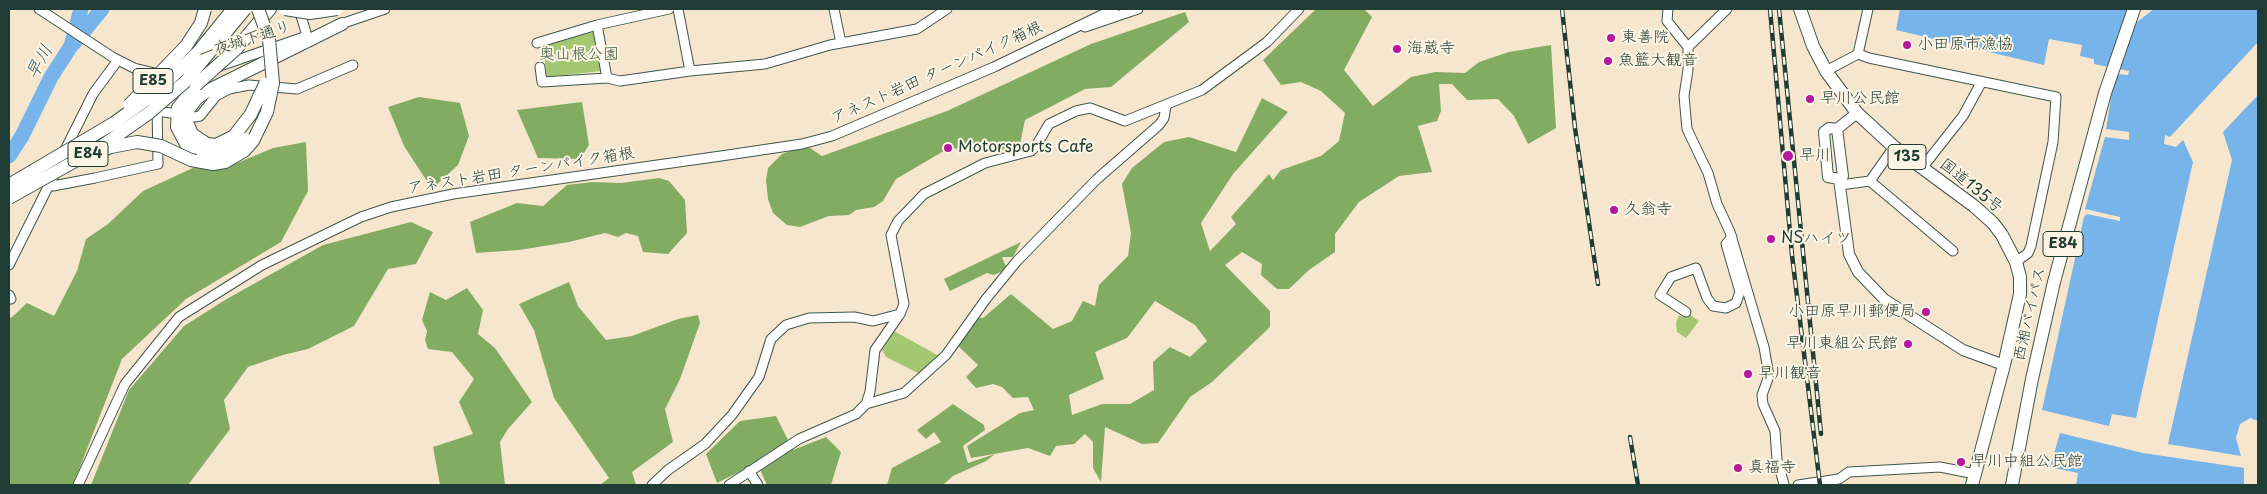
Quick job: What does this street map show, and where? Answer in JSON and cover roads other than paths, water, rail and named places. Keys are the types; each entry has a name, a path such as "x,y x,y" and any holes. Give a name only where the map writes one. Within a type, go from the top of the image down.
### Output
{"highway":[{"name":"E85","path":"84,141 125,108 170,63 194,35 205,9"},
{"name":"E84","path":"9,185 135,109 168,82 198,52 233,9"},
{"name":"E84","path":"9,198 78,160 131,126 163,102 204,61 245,9"},
{"path":"250,9 262,42 265,84 263,105 258,120 244,139 229,151 219,155 186,144 177,127 178,108 196,85 236,49 270,9"},
{"path":"78,160 111,147 137,142 161,146 191,160 213,164 236,158 256,136 267,112 273,83 270,39 258,9"},
{"path":"285,9 301,13 337,9"},
{"name":"西湘バイパス","path":"2008,485 2028,373 2050,276 2101,92 2129,9"},
{"name":"西湘バイパス","path":"2012,485 2032,379 2056,273 2105,93 2134,9"},
{"name":"国道135号","path":"1804,12 1826,70 1857,113 1894,148 1974,206 1993,223 2002,235 2016,262 2020,294 2004,365 1973,479"},
{"path":"205,149 192,134 188,122 189,109 197,98 342,24"}],"main road":[{"path":"1840,182 1828,177 1824,132 1829,128 1838,129 1857,113"},
{"path":"1838,129 1843,176 1840,182 1849,254 1852,263 1868,284 1884,299 1962,350 2004,365"}],"street":[{"path":"299,9 307,36"},
{"name":"一夜城下通り","path":"41,10 116,59 134,68 164,75 194,73 385,9"},
{"path":"537,43 669,9"},
{"path":"678,9 690,71"},
{"path":"834,9 841,43"},
{"path":"540,67 542,82 608,78 620,81 690,71 765,64 841,43 917,29 947,9"},
{"name":"アネスト岩田 ターンパイク箱根","path":"78,485 125,384 179,317 262,265 361,217 391,207 453,194 802,144 832,136 986,71 1114,9"},
{"name":"アネスト岩田 ターンパイク箱根","path":"1068,32 1138,9"},
{"path":"729,485 799,439 856,414 866,404 870,392 875,350 900,314 904,299 891,244 891,235 898,222 924,194 985,163 1031,151 1049,124 1076,111 1090,108 1125,121 1166,106 1206,88 1267,42 1298,9"},
{"path":"1668,9 1667,21 1688,47"},
{"path":"1727,9 1688,47 1684,96 1687,129 1708,173 1717,204 1732,238 1753,305 1769,376 1762,396 1763,404 1775,431 1777,460 1786,485"},
{"path":"1858,54 1868,9"},
{"path":"597,26 608,78"},
{"path":"1826,70 1858,54 1981,83 2056,97 2053,142 2031,246 2028,253 2016,262"},
{"path":"9,266 21,237 50,184 92,94 116,59"},
{"path":"195,117 200,116 216,96 229,90 249,84 297,90 352,65"},
{"path":"50,184 53,186 158,164 156,110 164,75"},
{"path":"1922,168 1963,116 1981,83"},
{"path":"866,404 904,393 946,355 989,294 1017,261 1097,179 1160,125 1164,118 1166,106"},
{"path":"156,110 171,113"},
{"path":"1870,181 1894,148"},
{"path":"1840,182 1870,181 1953,251"},
{"path":"1686,312 1660,295 1671,277 1696,268 1707,298 1713,306 1726,308 1736,303 1740,292 1726,244 1732,238"},
{"path":"652,485 668,470 705,444 732,415 759,377 771,339 786,326 809,318 854,317 873,321 900,314"},
{"path":"1798,485 1839,479 1850,472 1940,467 1973,479"},
{"path":"749,472 758,485"}],"water":[{"path":"1900,9 2127,9 2137,22 2154,9 2258,9 2258,42 2170,137 2165,135 2164,144 2176,147 2183,140 2193,162 2136,418 2112,414 2109,426 2042,410 2084,217 2087,214 2120,221 2120,217 2085,209 2105,137 2129,140 2129,132 2106,129 2115,74 2128,75 2129,71 2094,64 2094,59 2080,56 2082,45 2049,39 2044,65 1896,30"},
{"path":"2258,95 2258,421 2250,418 2240,424 2236,438 2241,456 2168,444 2232,160 2223,132"},
{"path":"2060,433 2143,453 2244,468 2244,485 2076,485 2078,473 2050,467"}],"waterway":[{"name":"早川","path":"9,156 22,136 51,77 71,46 81,9"},
{"path":"74,43 102,9"}],"railway":[{"path":"1562,9 1575,128 1598,284"},
{"path":"1770,9 1792,255 1820,485"},
{"path":"1779,9 1821,434"},
{"path":"1630,437 1638,485"}],"place":[{"name":"東善院","path":"1611,38"},
{"name":"小田原市漁協","path":"1907,45"},
{"name":"海蔵寺","path":"1397,49"},
{"name":"魚籃大観音","path":"1608,61"},
{"name":"早川公民館","path":"1810,99"},
{"name":"Motorsports Cafe","path":"948,148"},
{"name":"早川","path":"1788,156"},
{"name":"久翁寺","path":"1614,210"},
{"name":"NSハイツ","path":"1771,239"},
{"name":"小田原早川郵便局","path":"1926,312"},
{"name":"早川東組公民館","path":"1908,344"},
{"name":"早川観音","path":"1748,374"},
{"name":"早川中組公民館","path":"1961,462"},
{"name":"真福寺","path":"1738,468"}],"park label":[{"name":"奥山根公園","path":"579,55"}]}
